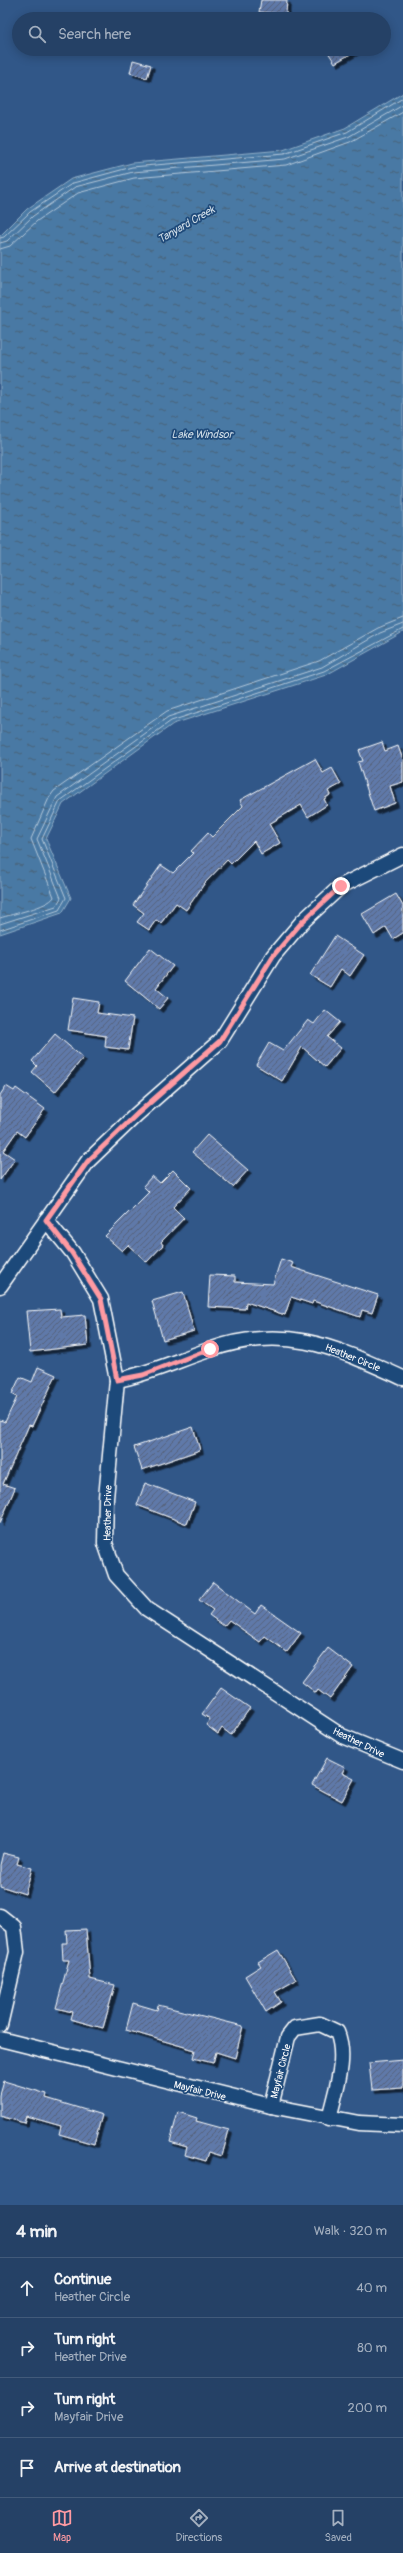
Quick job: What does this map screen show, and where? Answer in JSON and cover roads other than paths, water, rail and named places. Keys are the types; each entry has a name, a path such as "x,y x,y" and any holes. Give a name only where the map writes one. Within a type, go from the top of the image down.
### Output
{"street":[{"path":"0,1286 88,1161 137,1114 220,1041 273,956 302,922 341,886 403,856"},
{"name":"Heather Drive","path":"46,1220 72,1253 101,1299 117,1380 106,1498 106,1543 116,1575 147,1609 342,1736 403,1761"},
{"name":"Heather Circle","path":"117,1380 143,1375 210,1349 256,1338 303,1339 345,1352 403,1378"},
{"path":"0,1916 14,1927 17,1952 0,2025"},
{"name":"Mayfair Circle","path":"271,2106 288,2037 295,2028 320,2024 337,2032 341,2043 342,2055 329,2119"},
{"name":"Mayfair Drive","path":"0,2039 329,2119 359,2123 403,2125"}],"water":[{"name":"Lake Windsor","path":"403,93 403,632 326,675 173,724 63,804 46,839 71,898 62,913 0,934 0,236 27,209 71,179 132,163 283,150 345,128"}],"water label":[{"name":"Tanyard Creek","path":"186,224"}]}
